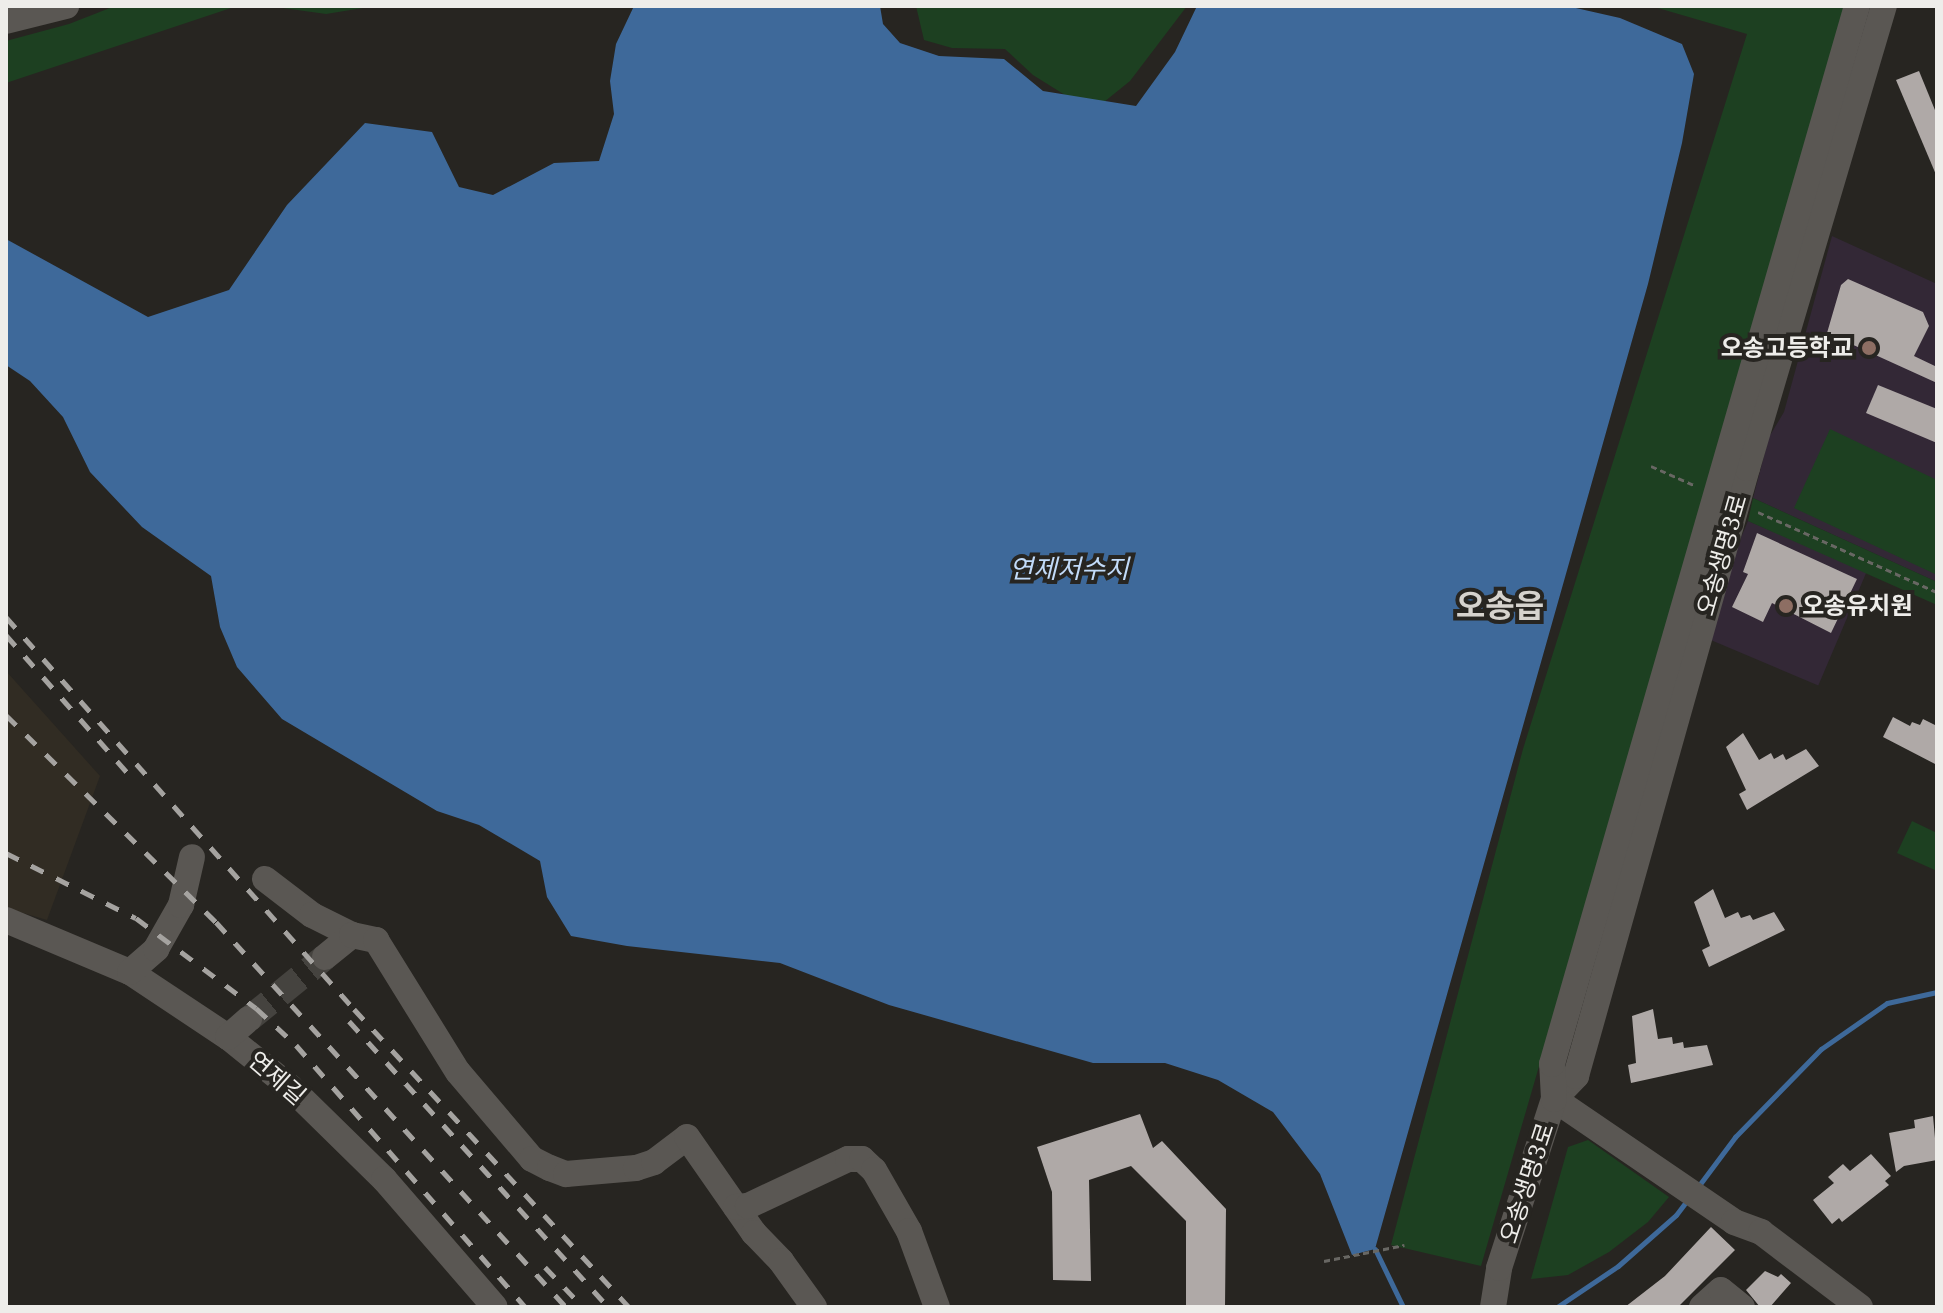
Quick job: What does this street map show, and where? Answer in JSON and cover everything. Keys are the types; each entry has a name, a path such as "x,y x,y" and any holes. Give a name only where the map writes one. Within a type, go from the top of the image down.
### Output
{"street":[{"path":"6,21 66,6"},
{"name":"오송생명3로","path":"1493,1307 1499,1268 1554,1099 1552,1064 1556,1049 1857,6"},
{"name":"오송생명3로","path":"1554,1099 1576,1076 1669,738 1884,6"},
{"path":"130,972 156,949 181,905 192,857"},
{"path":"265,879 312,915 352,935 376,940 458,1072 532,1159 566,1174 636,1168 654,1162 687,1137 736,1207 814,1307"},
{"name":"연제길","path":"6,920 130,972 228,1037 290,1087 384,1179 495,1307"},
{"path":"325,957 352,935"},
{"path":"228,1037 249,1019"},
{"path":"1554,1099 1734,1222 1761,1232 1860,1307"},
{"path":"736,1207 748,1206 848,1159 862,1159 874,1170 909,1231 937,1307"},
{"path":"1712,1298 1742,1307"}],"path":[{"path":"1837,546 1937,592"},
{"path":"1324,1261 1404,1245"}],"shaded area":[{"name":"오송고등학교","path":"1832,236 1937,284 1937,582 1753,498 1769,437 1784,412"},
{"name":"오송유치원","path":"1748,521 1867,571 1818,686 1700,635"},
{"path":"6,671 100,776 47,920 6,908"}],"green space":[{"path":"115,6 237,6 6,83 6,41 69,24"},
{"path":"269,6 375,6 326,14"},
{"path":"916,6 1187,6 1130,81 1104,102 1065,95 1033,75 1005,49 952,48 924,40"},
{"path":"1651,6 1847,6 1481,1266 1391,1245 1523,749 1747,34"},
{"path":"1830,429 1937,480 1937,575 1794,508"},
{"path":"1753,498 1937,582 1937,605 1748,521"},
{"path":"1912,821 1937,833 1937,871 1897,853"},
{"path":"1588,1140 1669,1197 1648,1222 1609,1252 1568,1275 1531,1279 1568,1147"}],"water":[{"name":"연제저수지","path":"634,6 880,6 883,24 900,43 939,56 1004,59 1043,91 1136,106 1175,52 1197,6 1567,6 1620,18 1682,44 1694,74 1682,143 1648,284 1375,1249 1352,1255 1320,1174 1273,1112 1218,1080 1165,1063 1093,1063 889,1005 780,963 627,946 571,936 547,897 540,861 479,825 437,811 282,719 237,667 220,627 211,576 142,527 90,472 63,417 30,381 6,365 6,239 148,317 229,290 287,205 365,123 432,132 459,187 493,195 554,163 599,161 614,114 610,81 616,44"}],"building":[{"path":"1919,71 1937,115 1937,177 1896,80"},
{"path":"1848,279 1923,312 1929,326 1914,356 1937,367 1937,383 1827,333 1841,285"},
{"path":"1878,385 1937,409 1937,443 1866,413"},
{"path":"1757,533 1857,579 1831,633 1772,603 1763,622 1732,607 1748,574 1743,572"},
{"path":"1893,717 1910,726 1912,722 1920,725 1923,719 1937,726 1937,765 1883,737"},
{"path":"1743,733 1759,760 1771,753 1774,759 1783,754 1786,760 1806,749 1819,766 1747,810 1739,794 1746,790 1726,747"},
{"path":"1713,889 1725,918 1738,912 1741,918 1750,915 1753,920 1774,912 1785,930 1709,967 1702,950 1710,946 1694,902"},
{"path":"1653,1009 1658,1039 1672,1037 1673,1044 1683,1042 1684,1048 1707,1045 1713,1065 1631,1083 1628,1065 1636,1063 1632,1016"},
{"path":"1140,1114 1153,1148 1162,1141 1226,1209 1225,1307 1186,1307 1186,1221 1131,1166 1089,1180 1091,1281 1053,1280 1052,1192 1037,1147"},
{"path":"1933,1116 1937,1160 1904,1166 1896,1172 1889,1133 1915,1128 1914,1120"},
{"path":"1871,1154 1891,1176 1885,1181 1889,1185 1842,1222 1839,1218 1832,1224 1813,1200 1834,1183 1828,1177 1843,1164 1850,1171"},
{"path":"1711,1227 1735,1250 1678,1307 1625,1307 1665,1276"},
{"path":"1765,1271 1778,1277 1781,1274 1791,1283 1770,1307 1760,1307 1746,1290"}],"waterway":[{"path":"1697,1188 1735,1137 1821,1049 1887,1003 1937,992"},
{"path":"1557,1307 1618,1266 1676,1215 1688,1199"},
{"path":"1375,1249 1403,1307"}],"tunnel":[{"path":"249,1019 325,957"}],"railway":[{"path":"6,617 354,1009 629,1307"},
{"path":"6,635 133,779"},
{"path":"6,715 216,922 566,1307"},
{"path":"6,853 136,918 256,1008 296,1045 525,1307"},
{"path":"349,1021 608,1307"},
{"path":"545,1267 583,1307"}],"place":[{"name":"오송고등학교","path":"1869,348"},
{"name":"오송유치원","path":"1786,606"}],"district":[{"name":"오송읍","path":"1500,605"}]}
